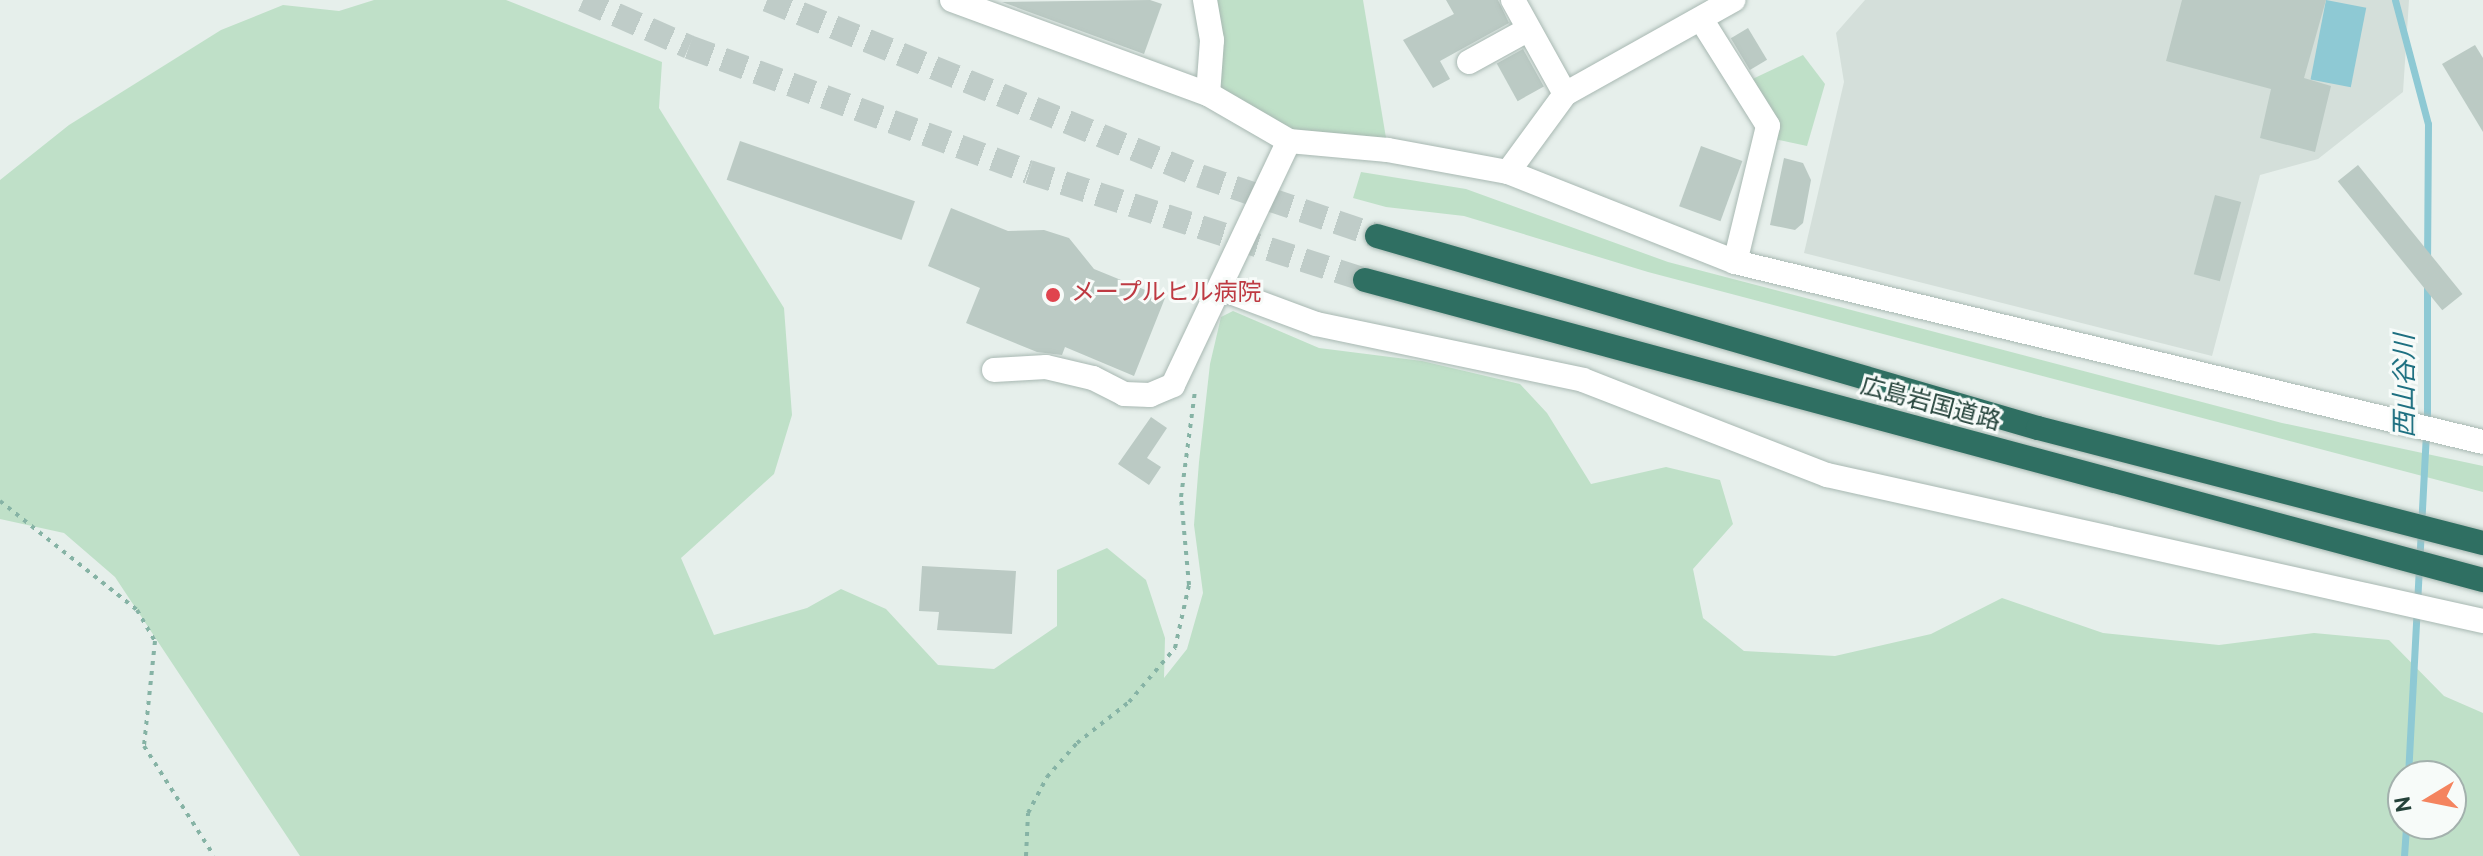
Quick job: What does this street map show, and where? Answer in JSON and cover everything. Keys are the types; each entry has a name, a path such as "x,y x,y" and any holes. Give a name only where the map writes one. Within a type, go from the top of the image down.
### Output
{"highway":[{"name":"広島岩国道路","path":"1377,236 2038,428 2483,543"},
{"name":"広島岩国道路","path":"1365,280 2483,580"}],"street":[{"path":"952,0 1208,94 1289,141 1508,172 1735,262 2483,442"},
{"path":"1205,0 1212,40 1208,94"},
{"path":"1513,0 1565,94"},
{"path":"1508,172 1565,94 1733,0"},
{"path":"1701,19 1768,126 1735,262"},
{"path":"1469,62 1529,29"},
{"path":"994,370 1046,367 1093,378 1124,394 1150,395 1173,385 1222,289 1289,141"},
{"path":"1222,289 1316,324 1583,380 1827,475 2483,621"}],"path":[{"path":"1026,856 1028,813 1047,777 1077,743 1129,702 1175,648 1189,585 1181,497 1198,395 1179,375"},
{"path":"0,501 137,610 155,641 144,746 214,856"}],"shaded area":[{"path":"1865,0 2409,0 2403,92 2318,159 2260,175 2212,356 1804,253 1844,82 1836,33"}],"green space":[{"path":"374,0 506,0 662,62 659,108 784,308 792,415 774,474 681,558 714,635 807,608 841,589 886,609 938,665 994,669 1057,626 1057,570 1107,548 1146,580 1165,638 1164,678 1187,649 1203,593 1194,525 1199,462 1210,364 1221,317 1233,311 1319,348 1422,361 1520,384 1547,413 1591,484 1666,467 1720,480 1733,524 1693,569 1703,618 1744,651 1835,656 1931,634 2002,598 2103,633 2219,645 2314,633 2389,640 2444,696 2483,713 2483,856 300,856 115,577 64,533 0,519 0,180 69,125 221,30 283,5 339,11"},
{"path":"1205,0 1363,0 1388,150 1289,141 1208,94"},
{"path":"1803,55 1825,84 1807,146 1765,137 1742,84"},
{"path":"1361,172 1466,189 1668,262 2282,423 2483,466 2483,492 1648,272 1464,216 1386,207 1353,198"}],"water":[{"path":"2326,0 2366,8 2351,87 2311,80"}],"building":[{"path":"1150,0 1162,4 1144,54 1002,2"},
{"path":"1446,0 1498,0 1509,23 1440,61 1450,79 1433,88 1403,40 1454,14"},
{"path":"2182,0 2326,0 2304,78 2331,86 2315,152 2260,138 2271,89 2166,61"},
{"path":"1748,28 1767,60 1750,70 1731,38"},
{"path":"2475,45 2483,58 2483,132 2442,64"},
{"path":"1523,49 1544,87 1518,101 1497,64"},
{"path":"740,141 915,201 902,240 727,180"},
{"path":"1701,146 1742,161 1720,221 1679,206"},
{"path":"1784,158 1803,163 1811,180 1803,223 1795,230 1770,225"},
{"path":"2358,165 2462,294 2442,310 2338,181"},
{"path":"2215,195 2241,202 2220,281 2194,274"},
{"path":"951,208 1008,231 1044,230 1069,238 1094,269 1165,298 1134,376 1065,347 1062,355 1037,352 966,323 980,288 928,266"},
{"path":"1151,417 1167,428 1147,458 1161,467 1149,485 1118,464"},
{"path":"922,566 1016,571 1012,634 937,630 939,612 919,611"}],"waterway":[{"name":"西山谷川","path":"2395,0 2428,124 2427,258"},
{"name":"西山谷川","path":"2427,283 2427,422"},
{"name":"西山谷川","path":"2409,760 2426,435"},
{"name":"西山谷川","path":"2404,856 2405,840"}],"tunnel":[{"path":"583,0 689,47 1029,172 1365,280"},
{"path":"767,0 1200,176 1377,236"}],"place":[{"name":"メープルヒル病院","path":"1053,295"}]}
